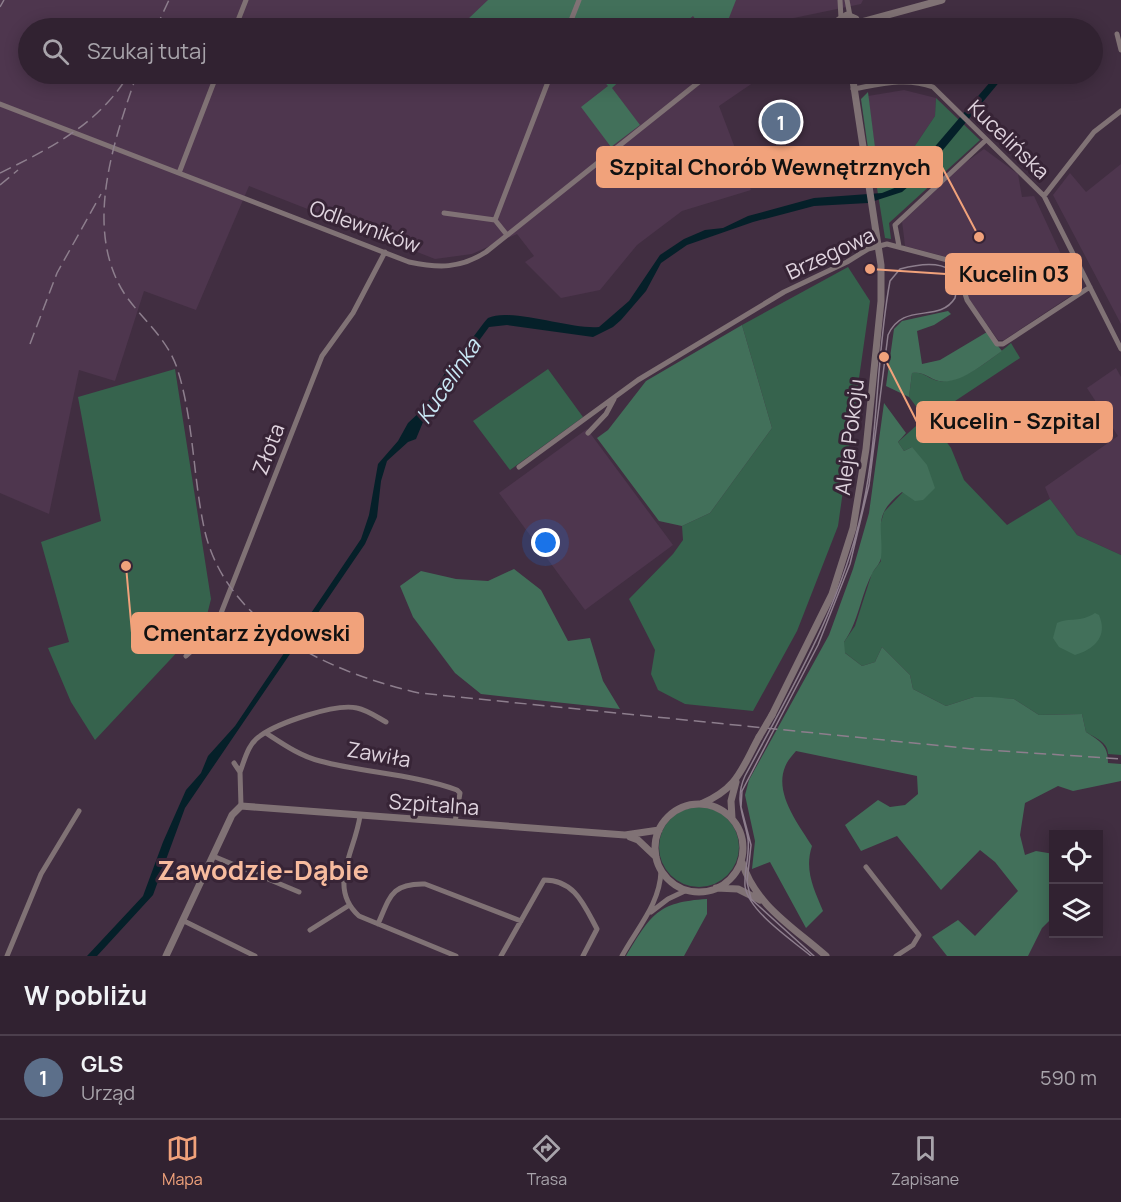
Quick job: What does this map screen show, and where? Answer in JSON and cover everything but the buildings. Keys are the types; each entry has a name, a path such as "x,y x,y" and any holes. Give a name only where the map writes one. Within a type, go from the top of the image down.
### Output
{"street":[{"path":"239,18 246,0"},
{"path":"572,18 579,0"},
{"path":"838,18 840,0"},
{"path":"847,0 850,16 847,18"},
{"path":"884,18 942,0"},
{"path":"1117,34 1121,50"},
{"path":"179,173 214,84"},
{"path":"495,220 547,84"},
{"name":"Odlewników","path":"0,104 409,262 452,267 474,260 696,84"},
{"name":"Aleja Pokoju","path":"701,804 722,795 736,779 772,715 821,621 853,528 867,449 881,301 879,246 853,84"},
{"name":"Kucelińska","path":"854,89 884,84"},
{"name":"Kucelińska","path":"925,84 933,87 1044,196 1121,350"},
{"name":"Kucelińska","path":"1044,196 1094,132 1121,111"},
{"path":"899,246 896,225 986,140"},
{"path":"444,213 495,220 507,235"},
{"name":"Brzegowa","path":"519,467 638,380 784,292 847,262 868,249 887,244 955,262 967,300 997,344 1003,344 1090,288"},
{"name":"Złota","path":"186,656 214,631 321,356 353,313 385,252"},
{"name":"Brzegowa","path":"588,433 606,414 615,397"},
{"path":"166,956 232,815 241,806 240,772 250,746 266,733 305,716 348,707 358,708 386,722"},
{"name":"Zawiła","path":"266,733 297,752 319,761 424,779 457,790 460,793 455,822"},
{"path":"234,763 240,772"},
{"name":"Aleja Pokoju","path":"732,818 731,801 736,779"},
{"path":"622,956 661,885 661,871 656,857 656,839 659,830 673,812 688,805 701,804 721,809 732,818 741,836 742,861 752,888 762,901 826,956"},
{"name":"Szpitalna","path":"241,806 625,835 659,830"},
{"path":"7,956 41,874 79,811"},
{"path":"360,816 342,891 348,906 359,916 456,956"},
{"name":"Szpitalna","path":"625,835 638,840 656,857"},
{"path":"213,856 299,892"},
{"path":"716,888 732,878 742,861"},
{"path":"866,867 919,935 913,945 896,956"},
{"path":"661,871 677,886 687,890"},
{"path":"501,956 544,880 554,880 571,887 597,929 583,956"},
{"path":"378,924 392,893 398,888 413,884 425,884 521,921"},
{"path":"645,917 668,899 687,890 716,888 738,890 762,901"},
{"path":"310,930 348,906"},
{"path":"184,921 255,956"}],"shaded area":[{"path":"0,0 863,0 861,4 794,18 18,18 18,84 751,84 719,106 751,190 682,211 637,245 600,290 561,298 525,262 534,256 517,234 472,254 435,259 249,186 196,310 144,291 115,381 79,370 49,514 0,493"},
{"path":"904,90 936,98 935,116 900,168 878,172 868,96"},
{"path":"984,149 1018,174 1022,197 1034,196 1078,291 1004,340 998,340 969,299 958,260 905,246 902,222 962,165"},
{"path":"1121,164 1121,324 1053,195 1070,173 1086,192"},
{"path":"1116,368 1121,377 1121,555 1077,535 1050,499 1045,487 1118,436 1087,388"},
{"path":"587,429 673,545 585,610 499,493"}],"green space":[{"path":"488,0 736,0 729,18 694,18 693,16 690,18 469,18"},
{"path":"606,84 616,84 612,88 640,125 611,147 581,107 608,86"},
{"path":"868,92 877,163 870,163 861,99"},
{"path":"936,98 980,140 889,223 891,239 885,238 873,163 877,163 879,172 900,168 935,116"},
{"path":"848,267 870,301 838,526 797,631 753,711 685,704 658,690 651,674 655,650 629,599 673,554 683,540 682,526 710,513 772,428 742,325"},
{"path":"948,311 951,314 934,325 917,331 922,364 940,360 987,332 1002,351 972,372 955,380 939,381 923,374 912,373 909,397 886,386 894,329 902,321"},
{"path":"742,325 772,428 710,513 682,526 659,521 597,438 608,430 646,381"},
{"path":"1011,343 1020,358 943,409 930,409 934,425 951,448 964,480 1007,525 1050,499 1077,535 1121,555 1121,755 1108,754 1103,743 1086,732 1082,714 1039,715 1014,699 974,697 946,706 913,689 910,675 882,647 875,662 862,666 844,652 844,642 855,626 872,573 881,561 879,529 884,512 903,492 912,447 904,451 898,442 925,418 909,397 912,373 920,373 939,381 948,381 978,368"},
{"path":"175,369 211,599 207,615 196,632 95,740 71,702 48,648 69,642 41,542 101,521 78,397"},
{"path":"548,369 583,417 510,470 473,421"},
{"path":"884,403 906,433 898,442 904,451 912,447 927,465 935,488 923,500 915,501 902,492 886,508 881,523 880,560 868,583 853,626 844,642 845,653 862,666 875,662 882,647 910,675 913,689 946,706 974,697 991,697 1014,699 1039,715 1082,714 1086,732 1103,744 1107,752 1108,763 1121,764 1121,781 1073,791 1058,786 1025,803 1020,835 1025,855 1036,851 1049,853 1049,921 1042,928 1028,956 947,956 932,937 958,920 975,936 1018,891 995,862 980,850 941,890 897,836 861,851 845,825 878,800 890,807 905,805 918,794 917,776 796,751 785,767 782,777 783,788 795,819 812,846 810,871 813,887 823,911 806,928 770,862 752,869 755,841 745,795 749,780 829,635 853,569 869,513"},
{"path":"514,569 541,590 568,641 590,638 603,681 620,709 481,694 455,673 413,617 400,586 421,571 456,579 488,581"},
{"path":"1095,613 1099,615 1102,629 1094,645 1075,655 1059,647 1053,638 1057,623 1085,618"},
{"path":"699,807 714,810 727,819 736,832 739,847 736,862 727,875 714,884 699,887 684,884 671,875 662,862 659,847 662,832 671,819 684,810"},
{"path":"707,899 707,914 684,956 626,956 642,930 657,913 677,903"}],"water":[{"name":"Kucelinka","path":"988,84 998,84 923,174 902,192 868,203 814,206 753,222 687,245 661,263 646,291 621,320 613,327 593,337 507,325 489,327 428,410 416,439 408,442 387,461 381,481 377,517 365,544 185,808 153,895 97,956 87,956 143,896 186,790 201,773 208,756 235,726 361,539 369,515 378,464 398,441 408,423 424,408 448,368 488,318 511,315 599,327 629,301 660,255 684,239 705,230 723,228 748,216 814,198 882,193 902,185"}],"tram line":[{"path":"811,956 762,915 748,896 745,886 748,839 741,808 740,793 745,776 829,612 854,542 863,506 872,450 882,337 890,281 900,269 921,265 941,266 949,269 954,276 957,285 955,298 948,306 940,310 903,319 888,335 869,485 850,564 818,645 742,791 741,807 751,845 747,882 751,899 814,956"}],"railway":[{"path":"0,7 4,0"},
{"path":"161,18 169,0"},
{"path":"0,173 72,133 103,107 122,84"},
{"path":"134,84 112,155 106,184 104,213 106,241 112,268 124,293 174,359 187,411 205,532 217,565 236,594 260,619 288,641 352,673 419,693 973,749 1121,759"},
{"path":"0,185 18,170"},
{"path":"30,344 57,273 101,194"}],"place":[{"name":"GLS","path":"781,122"},
{"name":"Szpital Chorób Wewnętrznych","path":"979,237"},
{"name":"Kucelin 03","path":"870,269"},
{"name":"Kucelin - Szpital","path":"884,357"},
{"name":"Cmentarz żydowski","path":"126,566"}],"district":[{"name":"Zawodzie-Dąbie","path":"263,869"}]}
